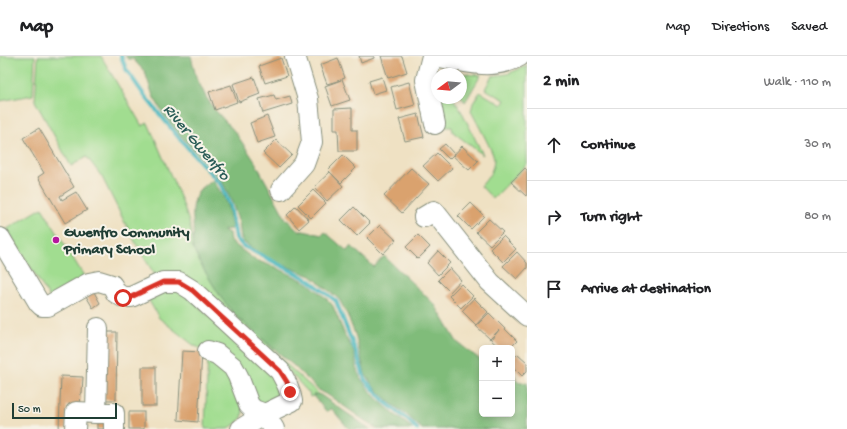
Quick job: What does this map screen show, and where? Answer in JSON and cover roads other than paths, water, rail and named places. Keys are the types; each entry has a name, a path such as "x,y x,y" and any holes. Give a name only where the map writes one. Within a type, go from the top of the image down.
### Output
{"street":[{"path":"281,190 304,164 312,142 303,119 308,99 294,56"},
{"path":"432,56 426,80 435,124"},
{"path":"436,56 460,62 487,65 512,61 520,56"},
{"path":"424,217 434,211 490,282 527,316"},
{"path":"0,238 42,306 48,306 89,283 99,281 112,285 116,293 123,298 131,297 163,282 179,282 192,290 280,371 287,382 292,401 270,421 241,429"},
{"path":"96,413 98,328"},
{"path":"208,351 217,354 233,367 249,405 270,421"},
{"path":"75,429 76,412 114,413 114,429"}],"waterway":[{"name":"River Gwenfro","path":"121,56 126,69 144,95 179,138 221,185 230,206 236,238 243,246 309,280 336,301 356,352 365,380 385,402 417,429"}],"place":[{"name":"Gwenfro Community Primary School","path":"56,240"}]}
